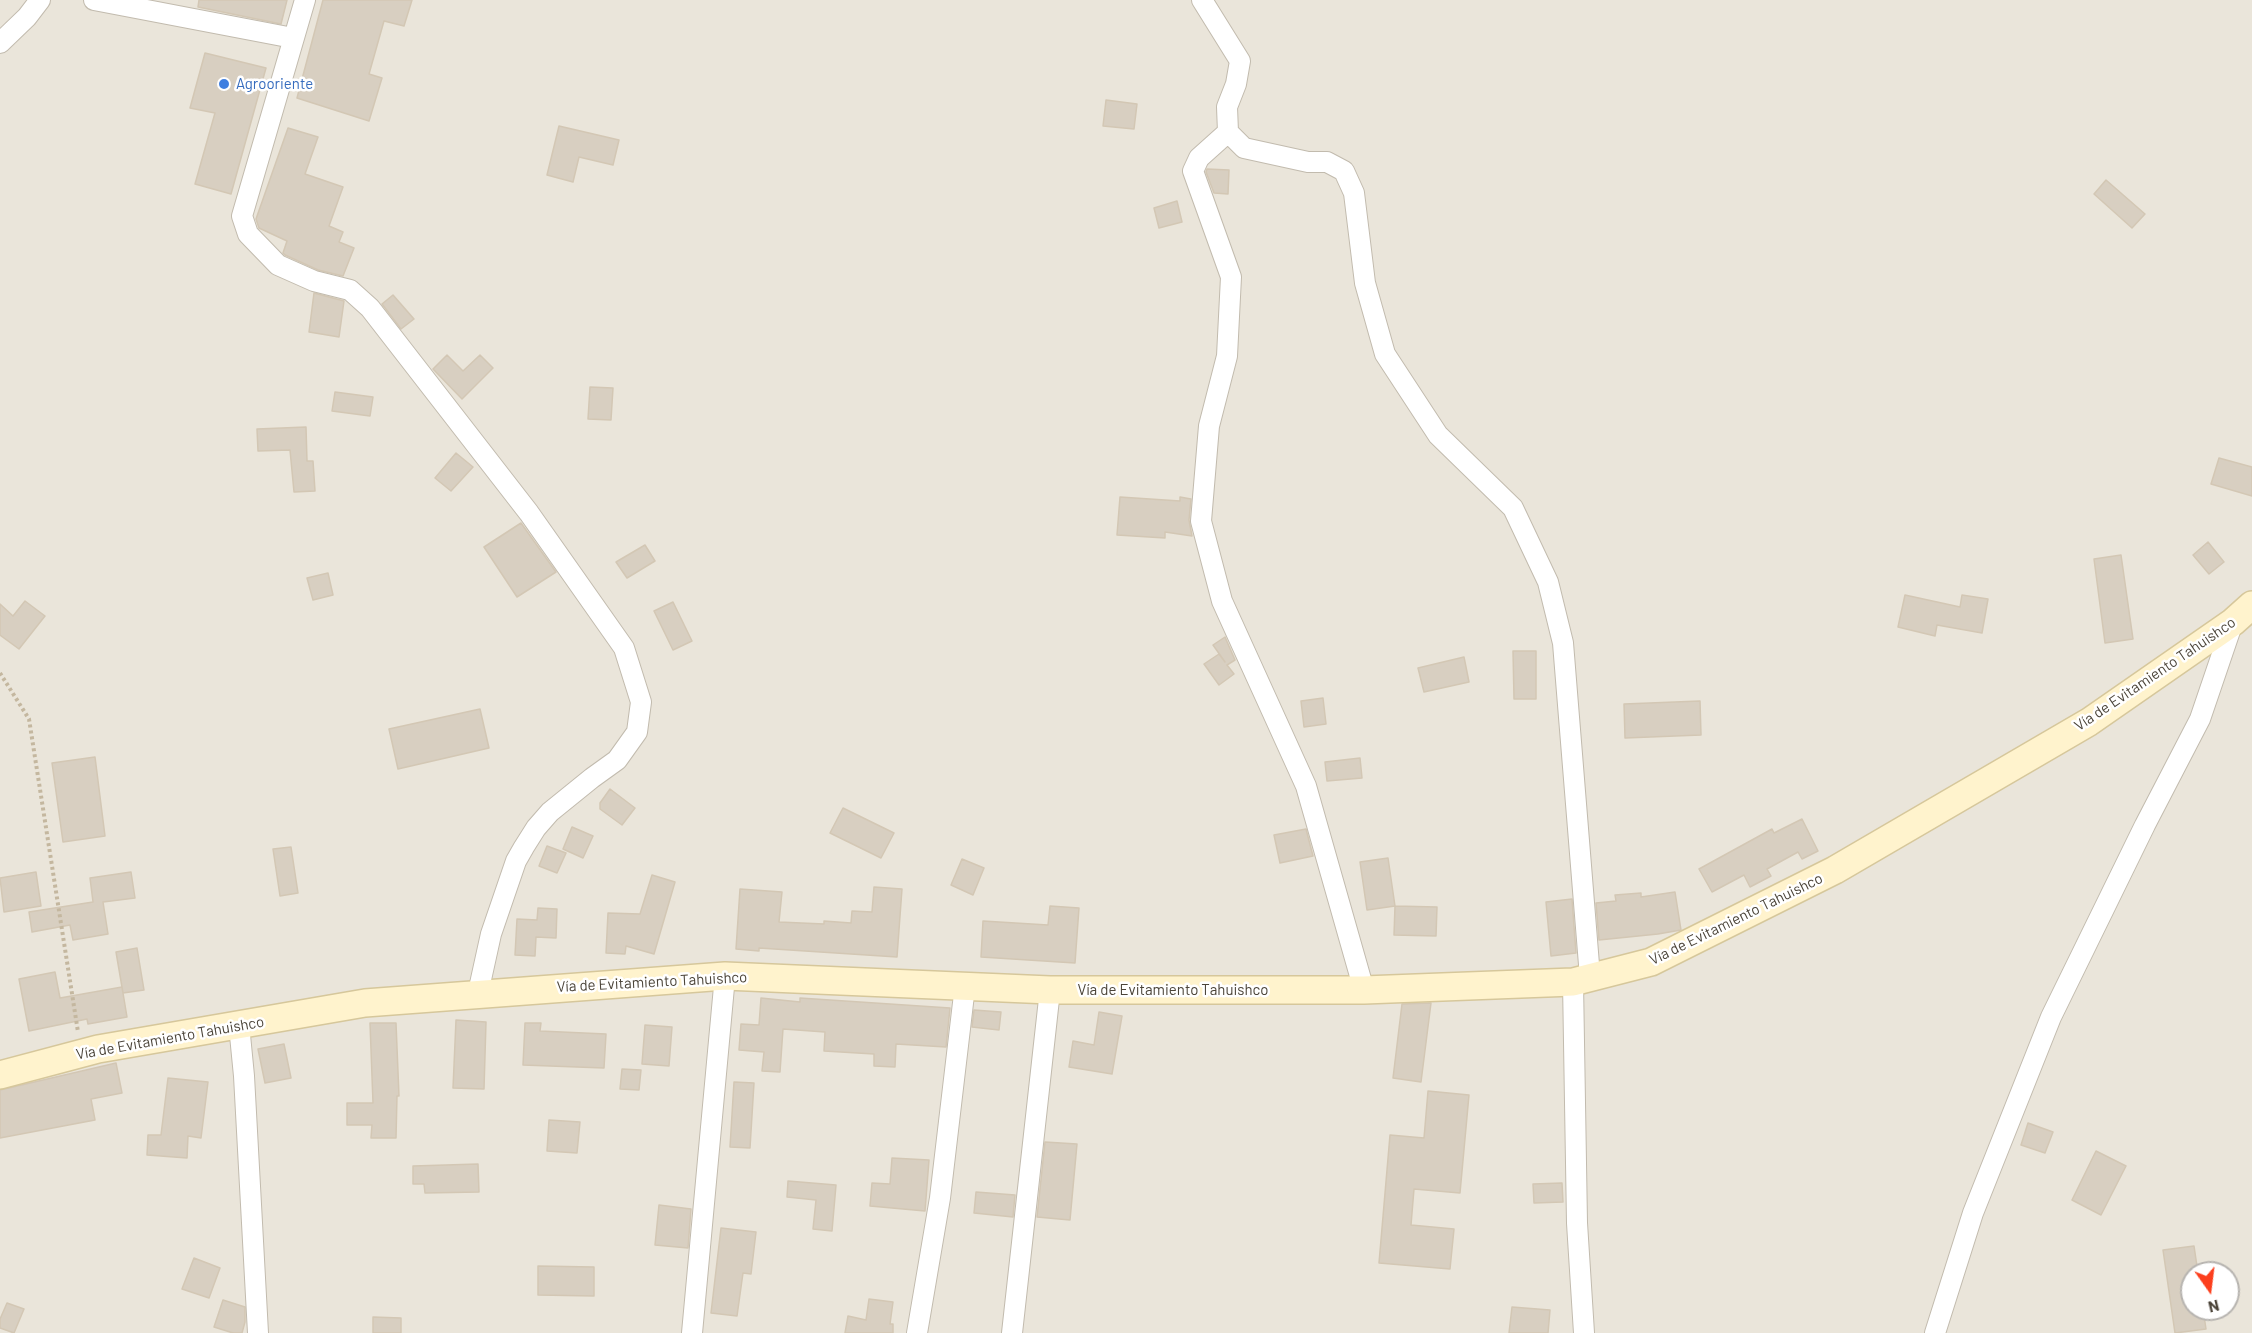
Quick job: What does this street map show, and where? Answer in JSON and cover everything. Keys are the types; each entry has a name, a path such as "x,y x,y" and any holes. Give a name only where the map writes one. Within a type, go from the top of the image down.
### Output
{"main road":[{"name":"Vía de Evitamiento Tahuishco","path":"0,1075 81,1054 365,1003 725,976 1050,990 1364,990 1581,980 1651,962 1835,870 2089,722 2243,614"}],"street":[{"path":"0,43 27,17 40,0"},
{"path":"93,0 293,38"},
{"path":"305,0 242,216 248,234 278,265 314,281 350,290 370,308 529,513 624,648 641,702 637,732 617,760 550,812 536,828 516,861 497,914 483,963 478,993"},
{"path":"1202,0 1240,61 1236,84 1227,107 1228,132 1244,148 1308,162 1327,162 1344,171 1354,193 1365,283 1385,354 1438,435 1512,508 1548,582 1563,644 1581,980 1577,1223 1584,1333"},
{"path":"1228,132 1199,159 1193,171 1231,277 1227,356 1209,426 1201,521 1222,601 1306,786 1364,990"},
{"path":"1935,1333 1973,1213 2051,1017 2200,719 2243,614"},
{"path":"692,1333 725,976"},
{"path":"917,1333 940,1198 965,987"},
{"path":"1012,1333 1050,990"},
{"path":"239,1025 244,1076 258,1333"}],"path":[{"path":"0,673 29,719 81,1054"}],"shaded area":[{"path":"0,0 2252,0 2252,1333 0,1333"}],"building":[{"path":"199,0 287,0 281,24 198,7"},
{"path":"323,0 412,0 404,26 384,21 369,74 382,78 369,121 297,98"},
{"path":"205,53 266,68 231,194 195,184 215,113 190,108"},
{"path":"1106,100 1137,104 1134,129 1103,126"},
{"path":"559,126 619,140 613,165 579,157 573,182 547,175"},
{"path":"288,128 318,137 305,174 343,187 329,226 343,232 339,242 354,248 343,276 318,270 285,255 283,253 287,241 259,228 256,219"},
{"path":"1207,169 1229,170 1228,194 1214,193"},
{"path":"2106,180 2145,214 2132,228 2094,194"},
{"path":"1177,201 1182,222 1159,228 1154,208"},
{"path":"314,293 344,301 339,337 309,332"},
{"path":"393,295 414,319 401,329 382,304"},
{"path":"447,355 463,371 480,355 493,368 462,399 433,369"},
{"path":"590,387 613,388 611,420 588,419"},
{"path":"335,392 373,397 370,416 332,411"},
{"path":"306,427 307,461 313,461 315,491 294,492 290,450 258,451 257,429"},
{"path":"456,453 473,467 451,491 435,478"},
{"path":"2219,458 2252,467 2252,496 2211,484"},
{"path":"1120,497 1180,501 1180,497 1191,499 1189,520 1192,536 1165,532 1165,538 1117,535"},
{"path":"521,523 556,572 517,597 484,547"},
{"path":"2208,542 2224,562 2209,574 2193,555"},
{"path":"645,545 655,561 627,578 616,562"},
{"path":"2121,555 2133,639 2105,643 2094,559"},
{"path":"328,573 333,595 313,600 307,578"},
{"path":"1905,595 1960,607 1962,595 1988,599 1982,633 1937,625 1935,636 1898,627"},
{"path":"25,601 45,616 19,649 0,635 0,604 13,616"},
{"path":"673,602 692,641 673,650 654,611"},
{"path":"1225,637 1235,660 1227,665 1234,674 1219,685 1204,664 1219,654 1225,662 1213,645"},
{"path":"1513,651 1536,651 1536,699 1514,699"},
{"path":"1464,657 1469,682 1424,692 1418,668"},
{"path":"1323,698 1326,724 1304,727 1301,701"},
{"path":"1700,701 1701,735 1625,738 1624,704"},
{"path":"480,709 489,748 398,769 389,729"},
{"path":"95,757 105,836 63,842 52,763"},
{"path":"1360,758 1362,778 1327,781 1325,762"},
{"path":"610,789 635,808 622,825 600,809 600,803"},
{"path":"843,808 894,833 881,858 830,833"},
{"path":"1802,819 1818,851 1802,859 1798,852 1767,869 1771,876 1750,887 1744,875 1712,892 1699,869 1772,829 1774,833"},
{"path":"572,827 593,836 583,858 563,849"},
{"path":"1306,829 1313,856 1280,863 1274,835"},
{"path":"547,846 566,853 557,873 539,866"},
{"path":"291,847 298,893 280,896 273,849"},
{"path":"1388,858 1395,906 1367,910 1360,862"},
{"path":"962,859 984,868 973,895 951,885"},
{"path":"36,872 41,906 4,912 0,878"},
{"path":"131,872 135,898 103,902 108,934 73,940 70,925 32,932 29,912 93,902 90,878"},
{"path":"652,875 675,882 654,954 626,946 625,954 606,953 608,913 640,914"},
{"path":"874,887 902,889 897,957 759,948 759,951 736,949 740,889 782,892 779,922 824,924 824,921 851,923 852,911 872,912"},
{"path":"1675,892 1681,930 1599,940 1596,903 1616,901 1615,895 1641,893 1641,897"},
{"path":"1572,899 1576,953 1551,956 1546,902"},
{"path":"1050,906 1079,908 1075,963 981,957 983,921 1048,925"},
{"path":"1395,906 1437,907 1436,936 1394,935"},
{"path":"538,908 557,909 556,938 536,937 535,956 515,955 517,919 537,920"},
{"path":"137,948 144,990 123,993 116,952"},
{"path":"55,972 60,998 122,987 127,1017 88,1024 87,1019 29,1031 19,979"},
{"path":"761,998 800,1002 800,998 950,1008 946,1047 896,1044 895,1067 874,1066 874,1054 824,1051 825,1032 783,1029 780,1072 762,1071 764,1052 739,1050 741,1024 759,1025"},
{"path":"1431,1003 1421,1082 1393,1078 1402,1004"},
{"path":"974,1010 1001,1012 999,1030 972,1027"},
{"path":"1099,1012 1122,1016 1112,1074 1069,1067 1073,1041 1094,1045"},
{"path":"456,1020 486,1022 484,1089 453,1088"},
{"path":"370,1023 396,1023 399,1096 397,1096 396,1138 371,1138 372,1125 347,1125 347,1103 373,1103"},
{"path":"525,1023 541,1023 540,1031 606,1034 604,1068 523,1065"},
{"path":"645,1025 672,1027 669,1066 642,1064"},
{"path":"284,1044 291,1078 265,1083 258,1049"},
{"path":"116,1063 122,1093 91,1099 95,1120 0,1138 0,1090"},
{"path":"622,1069 641,1070 639,1090 620,1089"},
{"path":"168,1078 208,1082 201,1138 188,1136 187,1158 147,1155 148,1135 161,1135"},
{"path":"734,1082 754,1083 750,1148 730,1147"},
{"path":"1428,1091 1469,1095 1460,1193 1414,1189 1411,1225 1454,1229 1450,1269 1379,1263 1390,1135 1424,1138"},
{"path":"549,1120 580,1122 577,1153 547,1151"},
{"path":"2028,1123 2053,1132 2045,1153 2021,1145"},
{"path":"1045,1142 1077,1144 1070,1220 1037,1217"},
{"path":"2096,1151 2126,1166 2101,1215 2072,1200"},
{"path":"892,1158 929,1160 925,1211 870,1206 872,1183 890,1184"},
{"path":"478,1164 479,1192 425,1193 424,1184 413,1184 413,1166"},
{"path":"788,1181 836,1185 832,1231 813,1229 816,1200 787,1197"},
{"path":"1562,1183 1563,1202 1534,1203 1533,1184"},
{"path":"976,1192 1015,1195 1013,1217 974,1213"},
{"path":"659,1205 691,1209 688,1248 655,1245"},
{"path":"721,1228 756,1232 751,1274 743,1273 737,1316 711,1313"},
{"path":"2194,1246 2196,1261 2180,1261 2180,1321 2205,1321 2206,1329 2175,1333 2163,1250"},
{"path":"194,1258 220,1268 209,1298 182,1289"},
{"path":"538,1266 594,1267 594,1296 538,1295"},
{"path":"869,1299 893,1302 890,1324 893,1324 893,1333 845,1333 848,1316 866,1320"},
{"path":"223,1300 245,1307 242,1333 233,1333 214,1327"},
{"path":"7,1303 24,1309 14,1333 0,1328 0,1319"},
{"path":"1512,1307 1550,1310 1548,1333 1509,1333"},
{"path":"373,1317 401,1318 401,1333 373,1333"}],"place":[{"name":"Agrooriente","path":"224,84"}]}
